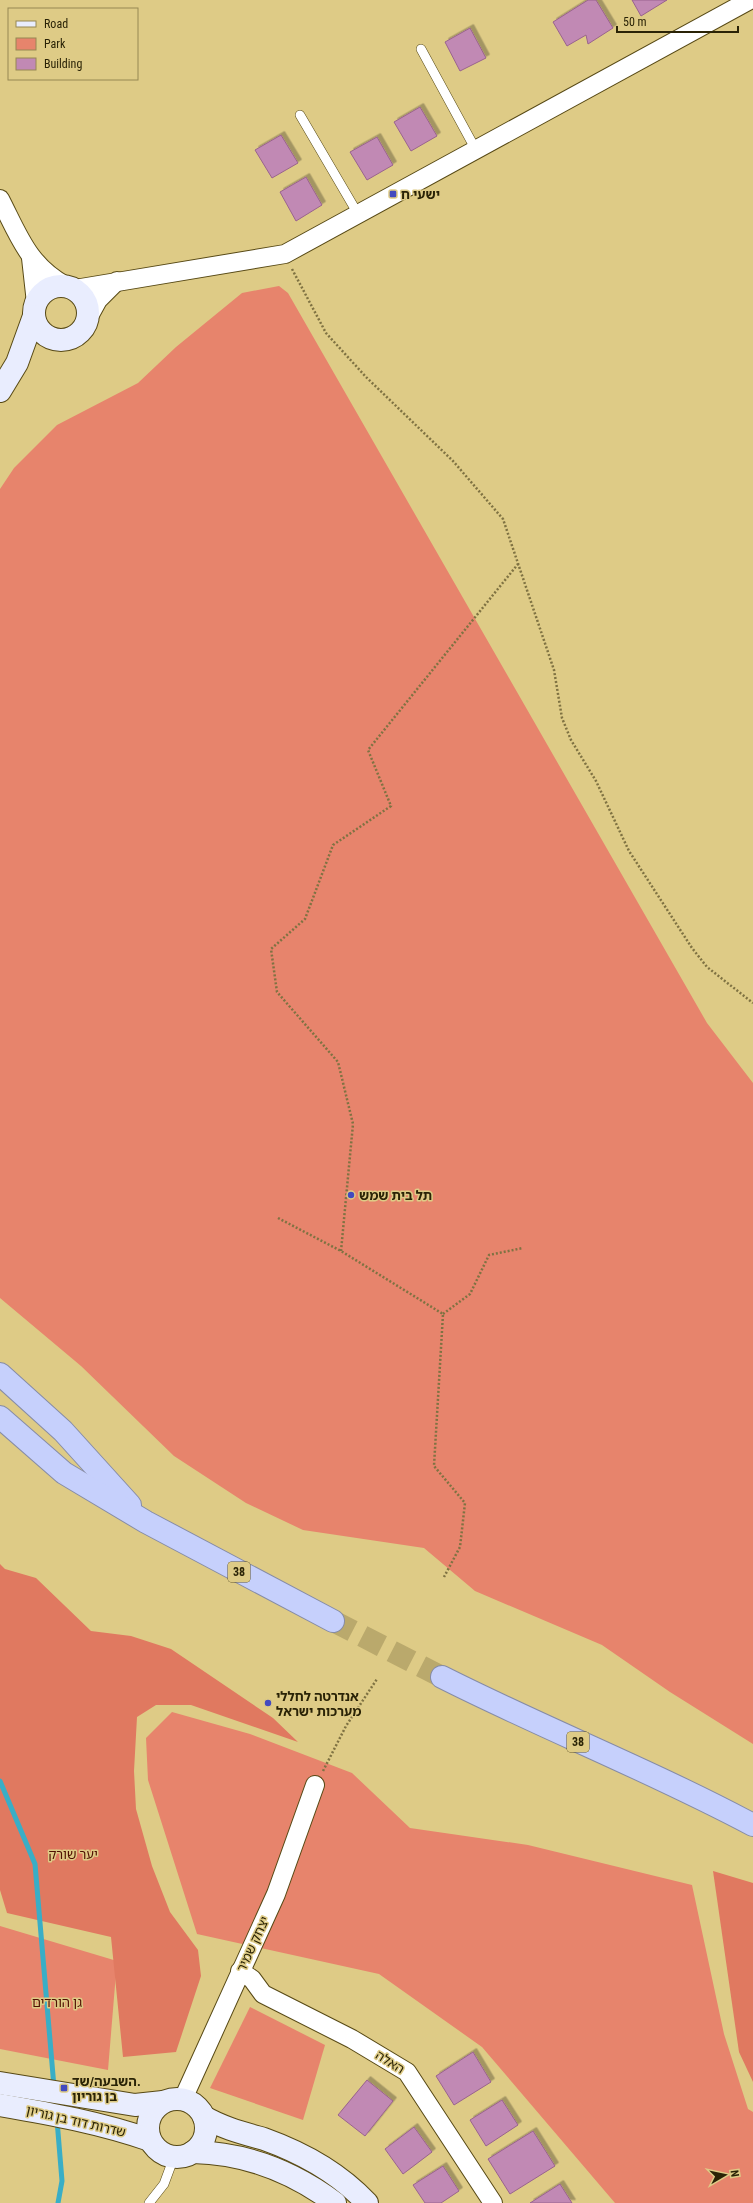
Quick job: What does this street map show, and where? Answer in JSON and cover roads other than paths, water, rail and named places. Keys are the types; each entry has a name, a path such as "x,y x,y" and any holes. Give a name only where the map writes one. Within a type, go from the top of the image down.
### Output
{"highway":[{"name":"38","path":"0,1374 63,1431 146,1522"},
{"name":"38","path":"0,1417 64,1473 146,1522 332,1621"},
{"name":"38","path":"442,1677 484,1698 714,1804 753,1825"},
{"name":"38","path":"714,1804 753,1810"}],"main road":[{"path":"0,391 17,364 35,310 43,293 50,288 70,288 86,302 87,320 77,335 35,348 17,364"},
{"path":"35,310 37,325 42,333 50,338 59,340"},
{"name":"שדרות דוד בן גוריון","path":"0,2083 135,2105 173,2101"},
{"path":"335,2203 299,2179 257,2161 221,2154 164,2154 156,2149 150,2140 148,2132 151,2115 173,2101 195,2106 204,2117 226,2128 264,2139 310,2159 352,2188 367,2203"},
{"name":"שדרות דוד בן גוריון","path":"0,2105 116,2128 150,2140"},
{"path":"184,2155 200,2146 205,2136 206,2127 204,2117"}],"street":[{"path":"0,199 31,258 50,277 70,288 285,254 750,0"},
{"path":"31,258 35,310"},
{"path":"87,320 98,300 117,281"},
{"name":"יצחק שמיר","path":"173,2101 240,1971 276,1894 315,1785"},
{"name":"האלה","path":"240,1971 252,1979 263,1994 352,2039 408,2072 493,2203"}],"lane":[{"path":"421,49 476,150"},
{"path":"300,115 358,214"},
{"path":"149,2203 184,2155"}],"waterway":[{"path":"0,1781 35,1864 54,2087"},
{"path":"57,2120 62,2181 58,2203"}],"tunnel":[{"path":"333,1621 442,1677"}],"place":[{"name":"ישעי ח","path":"393,194"},
{"name":"תל בית שמש","path":"351,1195"},
{"name":"אנדרטה לחללי מערכות ישראל","path":"268,1703"},
{"name":"השבעה/שד. בן גוריון","path":"64,2088"}],"park label":[{"name":"יער שורק","path":"73,1854"},
{"name":"גן הורדים","path":"57,2002"}]}
